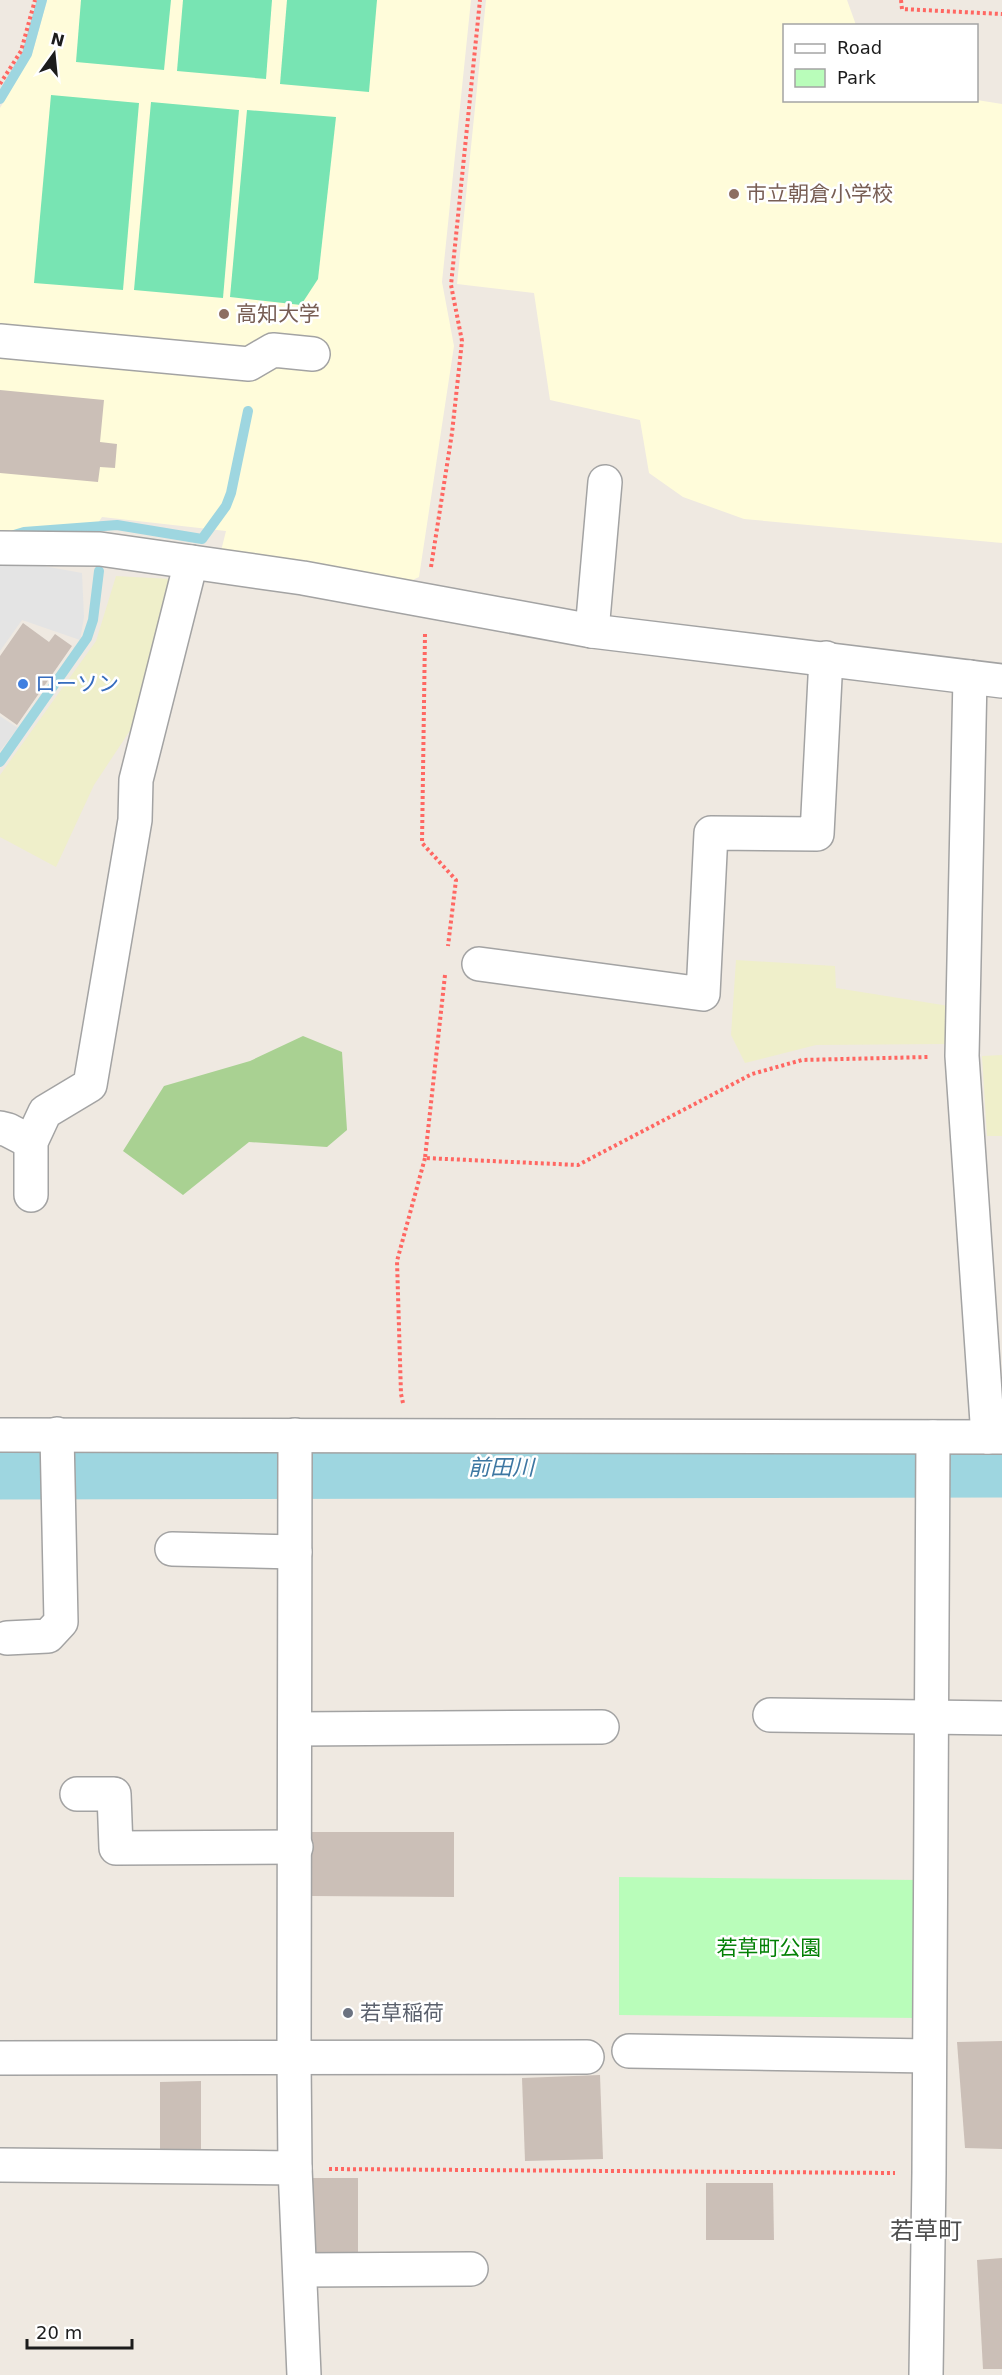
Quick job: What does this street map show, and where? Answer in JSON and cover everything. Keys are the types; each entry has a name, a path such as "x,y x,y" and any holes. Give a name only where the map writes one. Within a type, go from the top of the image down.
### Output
{"street":[{"path":"0,341 249,364 273,350 313,354"},
{"path":"592,630 604,482"},
{"path":"0,548 100,549 426,599 592,630 1002,681"},
{"path":"31,1195 31,1142 45,1112 90,1086 135,820 136,780 190,562"},
{"path":"479,964 703,994 711,833 817,834 826,658"},
{"path":"0,1435 57,1442 294,1445 412,1436 933,1444 995,1437 962,1056 970,677"},
{"path":"0,1128 31,1142"},
{"path":"7,1638 48,1636 61,1622 57,1442"},
{"path":"926,2375 933,1444"},
{"path":"294,1445 295,2168 304,2375"},
{"path":"172,1550 295,1552"},
{"path":"770,1715 1002,1718"},
{"path":"296,1730 602,1727"},
{"path":"77,1794 114,1794 116,1848 296,1846"},
{"path":"629,2051 929,2056"},
{"path":"0,2058 586,2057"},
{"path":"0,2165 295,2168"},
{"path":"300,2270 471,2269"}],"path":[{"path":"0,84 21,51 35,0"},
{"path":"426,599 452,433 462,341 450,285 480,0"},
{"path":"901,0 902,9 1002,14"},
{"path":"412,1436 401,1394 397,1261 425,1158"},
{"path":"295,2168 929,2173"}],"shaded area":[{"name":"高知大学","path":"47,0 471,0 442,282 454,346 419,577 404,584 221,551 226,531 102,517 98,523 26,528 0,537 0,108 32,54"},
{"name":"市立朝倉小学校","path":"486,0 847,0 856,24 783,24 783,102 978,102 978,100 1002,104 1002,543 744,519 683,497 649,473 640,420 550,400 534,293 457,284"},
{"path":"0,561 16,561 82,573 84,617 80,640 22,620 0,651"},
{"path":"0,716 18,728 0,751"}],"green space":[{"path":"81,0 171,0 164,70 76,62"},
{"path":"183,0 272,0 266,79 177,71"},
{"path":"287,0 377,0 369,92 280,84"},
{"path":"51,95 139,103 123,290 34,283"},
{"path":"151,102 239,110 223,298 134,290"},
{"path":"247,110 336,117 318,279 301,305 230,297"},
{"path":"116,576 171,579 137,720 94,785 56,867 0,837 0,775 96,641"},
{"path":"736,960 835,966 836,988 949,1006 947,1044 816,1045 745,1063 731,1035"},
{"path":"303,1036 342,1052 347,1130 327,1147 249,1142 183,1195 123,1151 164,1086 250,1061"},
{"path":"1002,1055 1002,1136 987,1136 982,1056"},
{"name":"若草町公園","path":"619,1877 920,1880 919,2018 619,2015"}],"building":[{"path":"0,390 104,400 100,442 117,444 115,468 100,467 98,482 0,473"},
{"name":"ローソン","path":"23,623 49,642 55,634 72,646 17,725 0,713 0,656"},
{"path":"312,1832 454,1832 454,1897 312,1896"},
{"path":"1002,2041 1002,2149 965,2148 957,2042"},
{"path":"600,2075 603,2159 525,2161 522,2078"},
{"path":"201,2081 201,2152 160,2152 160,2082"},
{"path":"310,2178 358,2178 358,2260 310,2260"},
{"path":"706,2183 773,2183 774,2240 706,2240"},
{"path":"1002,2258 1002,2369 983,2369 977,2260"}],"waterway":[{"path":"0,99 27,54 42,0"},
{"path":"14,535 24,532 117,525 202,539 226,506 231,493 248,411"},
{"path":"0,762 87,638 93,620 99,571"},
{"name":"前田川","path":"0,1468 1002,1466"}],"place":[{"name":"市立朝倉小学校","path":"734,194"},
{"name":"高知大学","path":"224,314"},
{"name":"ローソン","path":"23,684"},
{"name":"若草稲荷","path":"348,2013"}],"district":[{"name":"若草町","path":"926,2231"}]}
